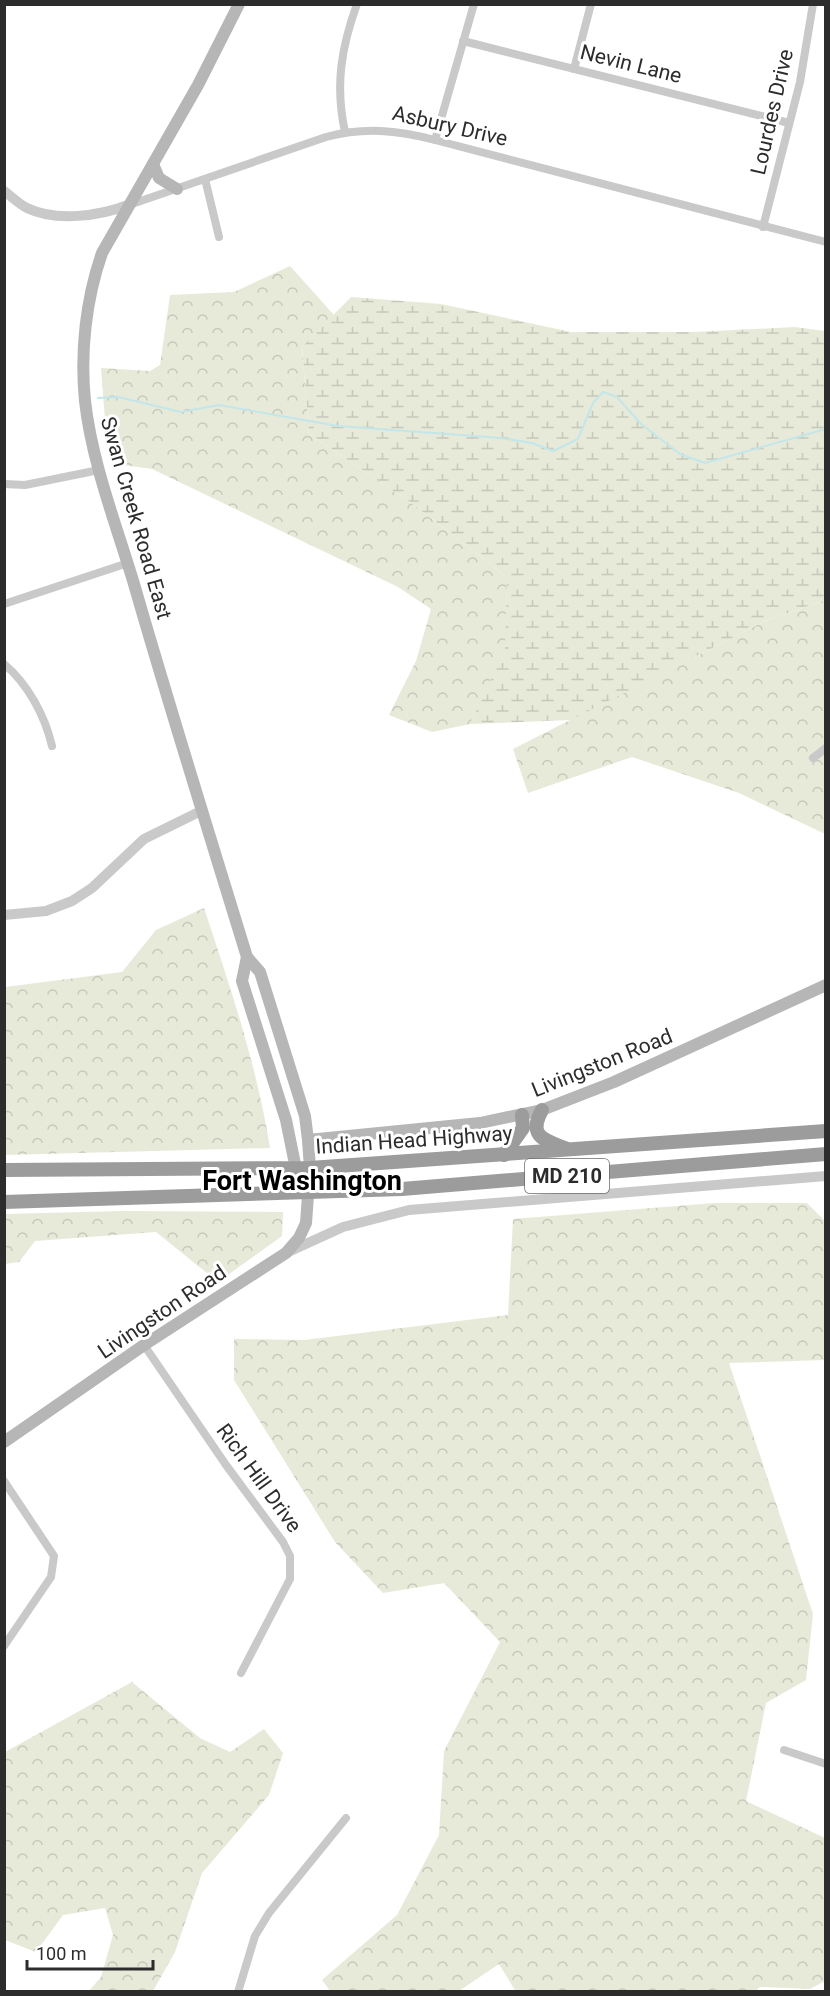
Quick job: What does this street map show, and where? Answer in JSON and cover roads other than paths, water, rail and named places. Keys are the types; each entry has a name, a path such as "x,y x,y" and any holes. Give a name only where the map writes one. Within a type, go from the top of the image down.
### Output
{"highway":[{"path":"542,1110 537,1119 538,1133 542,1138 569,1149"},
{"path":"504,1155 523,1128 522,1115"},
{"name":"Indian Head Highway","path":"4,1170 303,1169 825,1131"},
{"name":"MD 210","path":"4,1202 412,1188 825,1154"}],"main road":[{"name":"Swan Creek Road East","path":"239,4 153,164 128,205 98,265 86,328 85,399 99,470 201,812 247,957 260,972 305,1116 308,1140 303,1169"},
{"path":"153,164 159,178 177,189"},
{"name":"Swan Creek Road East","path":"247,957 242,981 303,1169 307,1192"},
{"name":"Livingston Road","path":"308,1140 472,1124 542,1110 624,1078 825,985"},
{"name":"Livingston Road","path":"4,1442 144,1345 286,1253 299,1238 306,1223 307,1192"}],"street":[{"path":"345,132 340,101 340,62 357,4"},
{"path":"435,140 474,4"},
{"path":"574,69 591,4"},
{"name":"Lourdes Drive","path":"763,226 789,123 813,4"},
{"name":"Nevin Lane","path":"463,41 789,123"},
{"name":"Asbury Drive","path":"4,191 29,209 49,214 68,216 111,212 345,132 396,131 825,242"},
{"path":"205,179 219,237"},
{"path":"4,484 25,485 99,470"},
{"path":"4,604 128,563"},
{"path":"4,664 16,675 36,705 48,728 52,746"},
{"path":"813,758 825,748"},
{"path":"4,915 46,911 72,902 92,888 144,838 201,812"},
{"path":"286,1253 343,1227 409,1210 825,1176"},
{"name":"Rich Hill Drive","path":"144,1345 226,1465 283,1542 290,1556 290,1579 242,1673"},
{"path":"4,1481 49,1544 54,1556 51,1577 4,1646"},
{"path":"784,1750 825,1764"},
{"path":"238,1992 255,1936 269,1913 346,1818"}],"waterway":[{"path":"98,398 118,397 181,412 219,405 338,426 501,438 532,443 553,451 578,439 593,403 603,392 617,397 641,424 680,454 705,463 826,429"}],"district":[{"name":"Fort Washington","path":"302,1181"}]}
